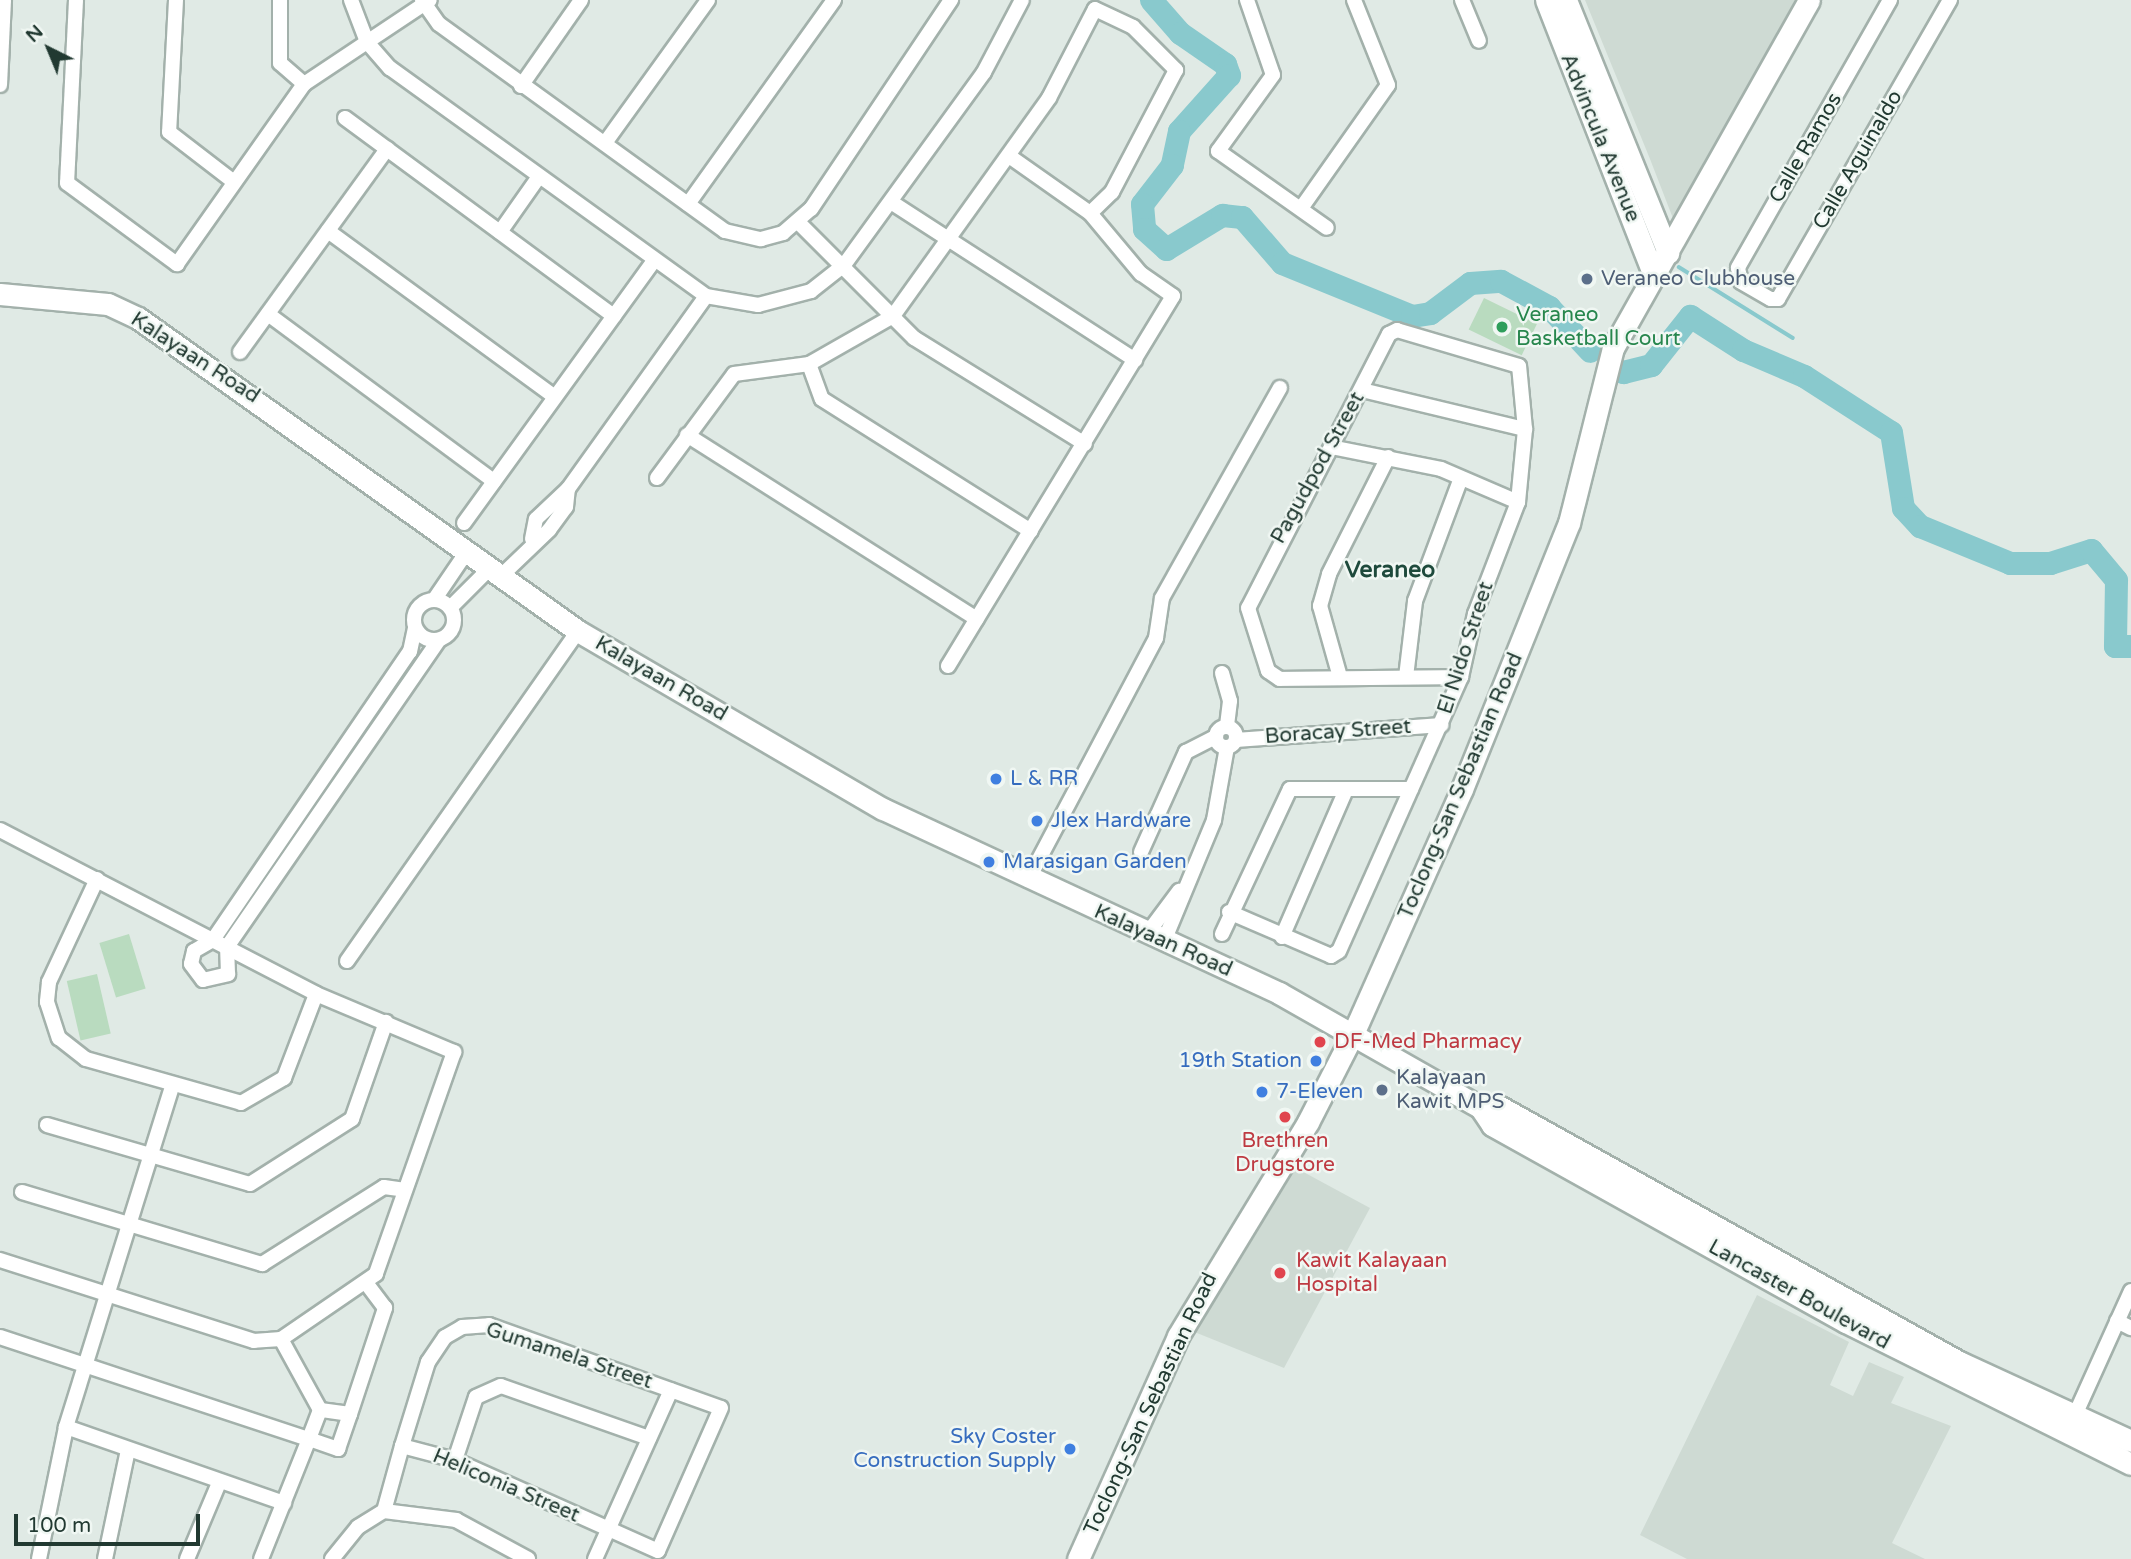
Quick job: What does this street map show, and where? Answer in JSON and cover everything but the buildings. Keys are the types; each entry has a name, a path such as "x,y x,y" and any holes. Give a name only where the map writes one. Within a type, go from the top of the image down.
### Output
{"main road":[{"name":"Advincula Avenue","path":"1546,0 1654,275"},
{"name":"Advincula Avenue","path":"1566,0 1668,253"},
{"name":"Toclong-San Sebastian Road","path":"1078,1559 1178,1336 1308,1122 1353,1034 1517,659 1569,523 1605,367 1809,0"},
{"name":"Kalayaan Road","path":"0,294 108,304 138,318 578,631 883,809 1353,1034"},
{"name":"Lancaster Boulevard","path":"1353,1034 1480,1107 1492,1125 1846,1322 2131,1464"},
{"name":"Lancaster Boulevard","path":"1480,1107 1500,1107 1959,1362 2131,1441"}],"street":[{"path":"0,85 4,0"},
{"path":"76,0 65,175 71,189 177,264 304,84 425,1 439,24 521,86 688,204 746,239 783,233 798,222 951,0"},
{"path":"176,0 169,132 234,182"},
{"path":"280,0 280,63 304,84"},
{"path":"351,0 367,42 390,68 654,261 706,296 725,303 784,301 844,265 984,72 1022,0"},
{"path":"521,86 581,0"},
{"path":"605,143 708,0"},
{"path":"688,204 834,0"},
{"path":"1247,0 1273,75 1218,151 1301,207 1327,228"},
{"path":"1301,207 1388,85 1354,0"},
{"path":"1462,0 1479,41"},
{"name":"Calle Ramos","path":"1756,290 1741,282 1738,268 1890,0"},
{"name":"Calle Aguinaldo","path":"1756,290 1778,299 1950,0"},
{"path":"657,478 734,374 809,364 893,316 1049,98 1095,9 1133,27 1176,70 1112,192 1090,213"},
{"path":"345,118 614,316"},
{"path":"240,352 387,149"},
{"path":"948,666 1173,296 1141,274 1090,213 1009,156"},
{"path":"500,232 538,178"},
{"path":"891,202 1135,360"},
{"path":"798,222 844,265 914,338 1085,444"},
{"path":"328,231 555,397"},
{"path":"464,523 654,261"},
{"path":"450,608 532,539 536,519 568,489 706,296"},
{"path":"268,314 495,481"},
{"name":"El Nido Street","path":"1282,937 1335,954 1461,677 1475,614 1518,502 1525,429 1519,366 1476,348 1392,331"},
{"name":"Pagudpod Street","path":"1340,677 1280,679 1268,671 1248,608 1392,331"},
{"path":"809,364 822,399 1031,531"},
{"path":"1028,880 1156,638 1162,598 1280,387"},
{"path":"1362,390 1525,429"},
{"path":"687,435 977,618"},
{"path":"1331,447 1388,457 1461,478 1518,502"},
{"path":"1388,457 1329,574 1320,607 1340,677 1461,677"},
{"path":"1406,677 1415,601 1461,478"},
{"path":"450,608 453,627 439,640 227,947 228,974 203,980 192,957 213,940 410,651 417,609 434,600 466,553"},
{"path":"434,600 450,608"},
{"path":"415,628 427,639 439,640"},
{"path":"347,961 578,631"},
{"path":"1155,938 1214,820 1230,701 1222,673"},
{"name":"Boracay Street","path":"1227,738 1441,725"},
{"path":"1140,852 1186,752 1195,742 1227,738"},
{"path":"1223,934 1229,912 1290,789 1411,789"},
{"path":"1229,912 1282,937 1346,790"},
{"path":"0,830 316,994 454,1052 367,1284 281,1339 254,1341 106,1290 0,1260"},
{"path":"97,879 49,982 47,1002 59,1038 86,1059 228,1103 254,1099 292,1065 316,994"},
{"path":"47,1125 150,1153 238,1184 264,1179 352,1119 386,1022"},
{"path":"39,1559 66,1427 106,1290 172,1086"},
{"path":"22,1192 262,1264 384,1187 404,1190"},
{"path":"0,1337 338,1449 385,1308 367,1284"},
{"path":"2075,1415 2131,1291"},
{"path":"2117,1321 2131,1328"},
{"name":"Gumamela Street","path":"384,1511 428,1362 444,1337 462,1327 489,1325 721,1408 657,1551 610,1530"},
{"path":"261,1559 320,1410 281,1339"},
{"path":"455,1460 476,1398 501,1387 649,1438"},
{"path":"594,1559 610,1530 671,1390"},
{"path":"320,1410 350,1414"},
{"path":"66,1427 219,1483 284,1503"},
{"name":"Heliconia Street","path":"402,1446 455,1460 610,1530"},
{"path":"105,1559 128,1450"},
{"path":"187,1559 219,1483"},
{"path":"332,1559 358,1527 384,1511 456,1520 528,1559"}],"shaded area":[{"path":"1585,0 1795,0 1674,221 1650,159"},
{"name":"Kawit Kalayaan Hospital","path":"1296,1168 1370,1208 1284,1368 1192,1331"},
{"path":"1757,1295 1849,1342 1830,1385 1853,1396 1869,1362 1904,1377 1891,1403 1951,1426 1892,1543 1925,1559 1687,1559 1640,1535"}],"green space":[{"name":"Veraneo Basketball Court","path":"1484,298 1537,324 1522,355 1469,329"},
{"path":"129,934 146,989 116,998 99,943"},
{"path":"97,974 111,1033 81,1040 67,981"}],"waterway":[{"path":"1151,0 1180,33 1225,64 1229,75 1179,131 1172,165 1142,204 1144,229 1166,249 1222,215 1242,217 1282,263 1412,316 1430,313 1470,283 1501,281 1549,307 1590,351"},
{"path":"1679,267 1793,338"},
{"path":"1609,368 1623,372 1651,365 1690,316 1743,350 1804,376 1891,432 1903,508 1920,526 2010,563 2050,563 2091,550 2116,580 2115,646 2131,646"}],"place":[{"name":"Veraneo Clubhouse","path":"1587,279"},
{"name":"Veraneo Basketball Court","path":"1502,327"},
{"name":"L & RR","path":"996,779"},
{"name":"Jlex Hardware","path":"1037,821"},
{"name":"Marasigan Garden","path":"989,862"},
{"name":"DF-Med Pharmacy","path":"1320,1042"},
{"name":"19th Station","path":"1316,1061"},
{"name":"Kalayaan Kawit MPS","path":"1382,1090"},
{"name":"7-Eleven","path":"1262,1092"},
{"name":"Brethren Drugstore","path":"1285,1117"},
{"name":"Kawit Kalayaan Hospital","path":"1280,1273"},
{"name":"Sky Coster Construction Supply","path":"1070,1449"}],"district":[{"name":"Veraneo","path":"1390,570"}]}
